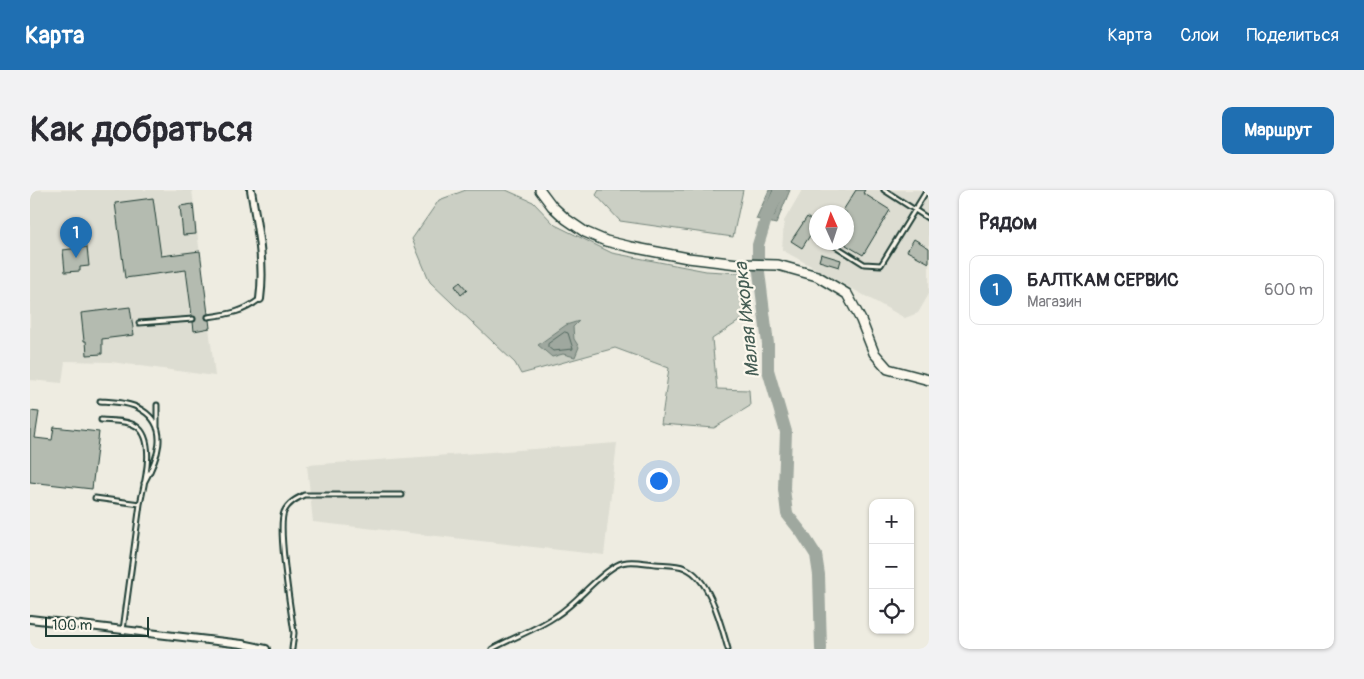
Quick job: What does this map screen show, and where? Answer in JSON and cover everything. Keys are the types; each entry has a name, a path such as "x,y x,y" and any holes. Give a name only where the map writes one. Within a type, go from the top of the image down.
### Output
{"street":[{"path":"251,190 262,261 263,280 260,298"},
{"path":"540,190 552,206 566,219 585,232 606,241 688,258 744,264 778,265 817,276 847,294 874,353 888,369 929,380"},
{"path":"30,619 242,644 266,649"}],"lane":[{"path":"884,190 929,219"},
{"path":"842,250 864,264 881,265 927,190"},
{"path":"208,316 231,314 248,308 260,298"},
{"path":"139,323 193,319"},
{"path":"100,401 117,402 142,409 158,428"},
{"path":"144,483 154,467 158,454 156,405"},
{"path":"101,420 135,425 142,431 147,441 144,483 123,631"},
{"path":"292,649 294,633 282,530 284,513 288,505 304,495 402,495"},
{"path":"95,498 140,504"},
{"path":"492,649 547,623 618,564 630,562 684,567 698,576 709,594 728,649"}],"shaded area":[{"path":"30,190 192,190 215,376 111,362 65,361 62,383 30,380"},
{"path":"466,190 506,190 533,202 555,225 612,253 706,271 740,273 744,318 712,339 717,389 749,390 750,406 714,428 661,424 669,368 615,348 521,374 515,363 430,282 412,239 439,200"},
{"path":"599,190 743,190 733,237 620,221 596,195"},
{"path":"802,190 929,190 929,294 918,313 905,318 782,250 784,221"},
{"path":"617,443 604,555 313,522 307,465"}],"water":[{"path":"769,190 790,190 776,224 756,219"},
{"path":"579,321 573,327 574,339 579,347 575,357 563,354 552,357 538,345 566,325"}],"building":[{"path":"856,190 865,190 863,193 890,210 863,255 854,250 854,205 846,205"},
{"path":"153,198 161,256 200,251 208,314 205,317 209,320 210,328 194,331 193,322 196,318 192,316 186,270 125,278 115,203"},
{"path":"193,204 196,234 183,235 180,206"},
{"path":"807,217 809,219 809,237 802,248 791,241"},
{"path":"914,239 929,248 929,263 907,251"},
{"path":"87,247 89,266 80,267 80,271 65,272 63,250"},
{"path":"821,254 841,260 839,267 819,261"},
{"path":"460,282 467,290 461,295 455,286"},
{"path":"130,307 134,335 102,339 102,354 87,355 81,313"},
{"path":"30,411 39,412 35,438 52,440 54,427 99,432 92,489 30,482"}],"waterway":[{"name":"Малая Ижорка","path":"780,190 766,219 758,245 758,264 768,344 768,370 786,432 784,489 787,514 816,555 819,575 821,649"}],"place":[{"name":"БАЛТКАМ СЕРВИС","path":"76,258"}]}
